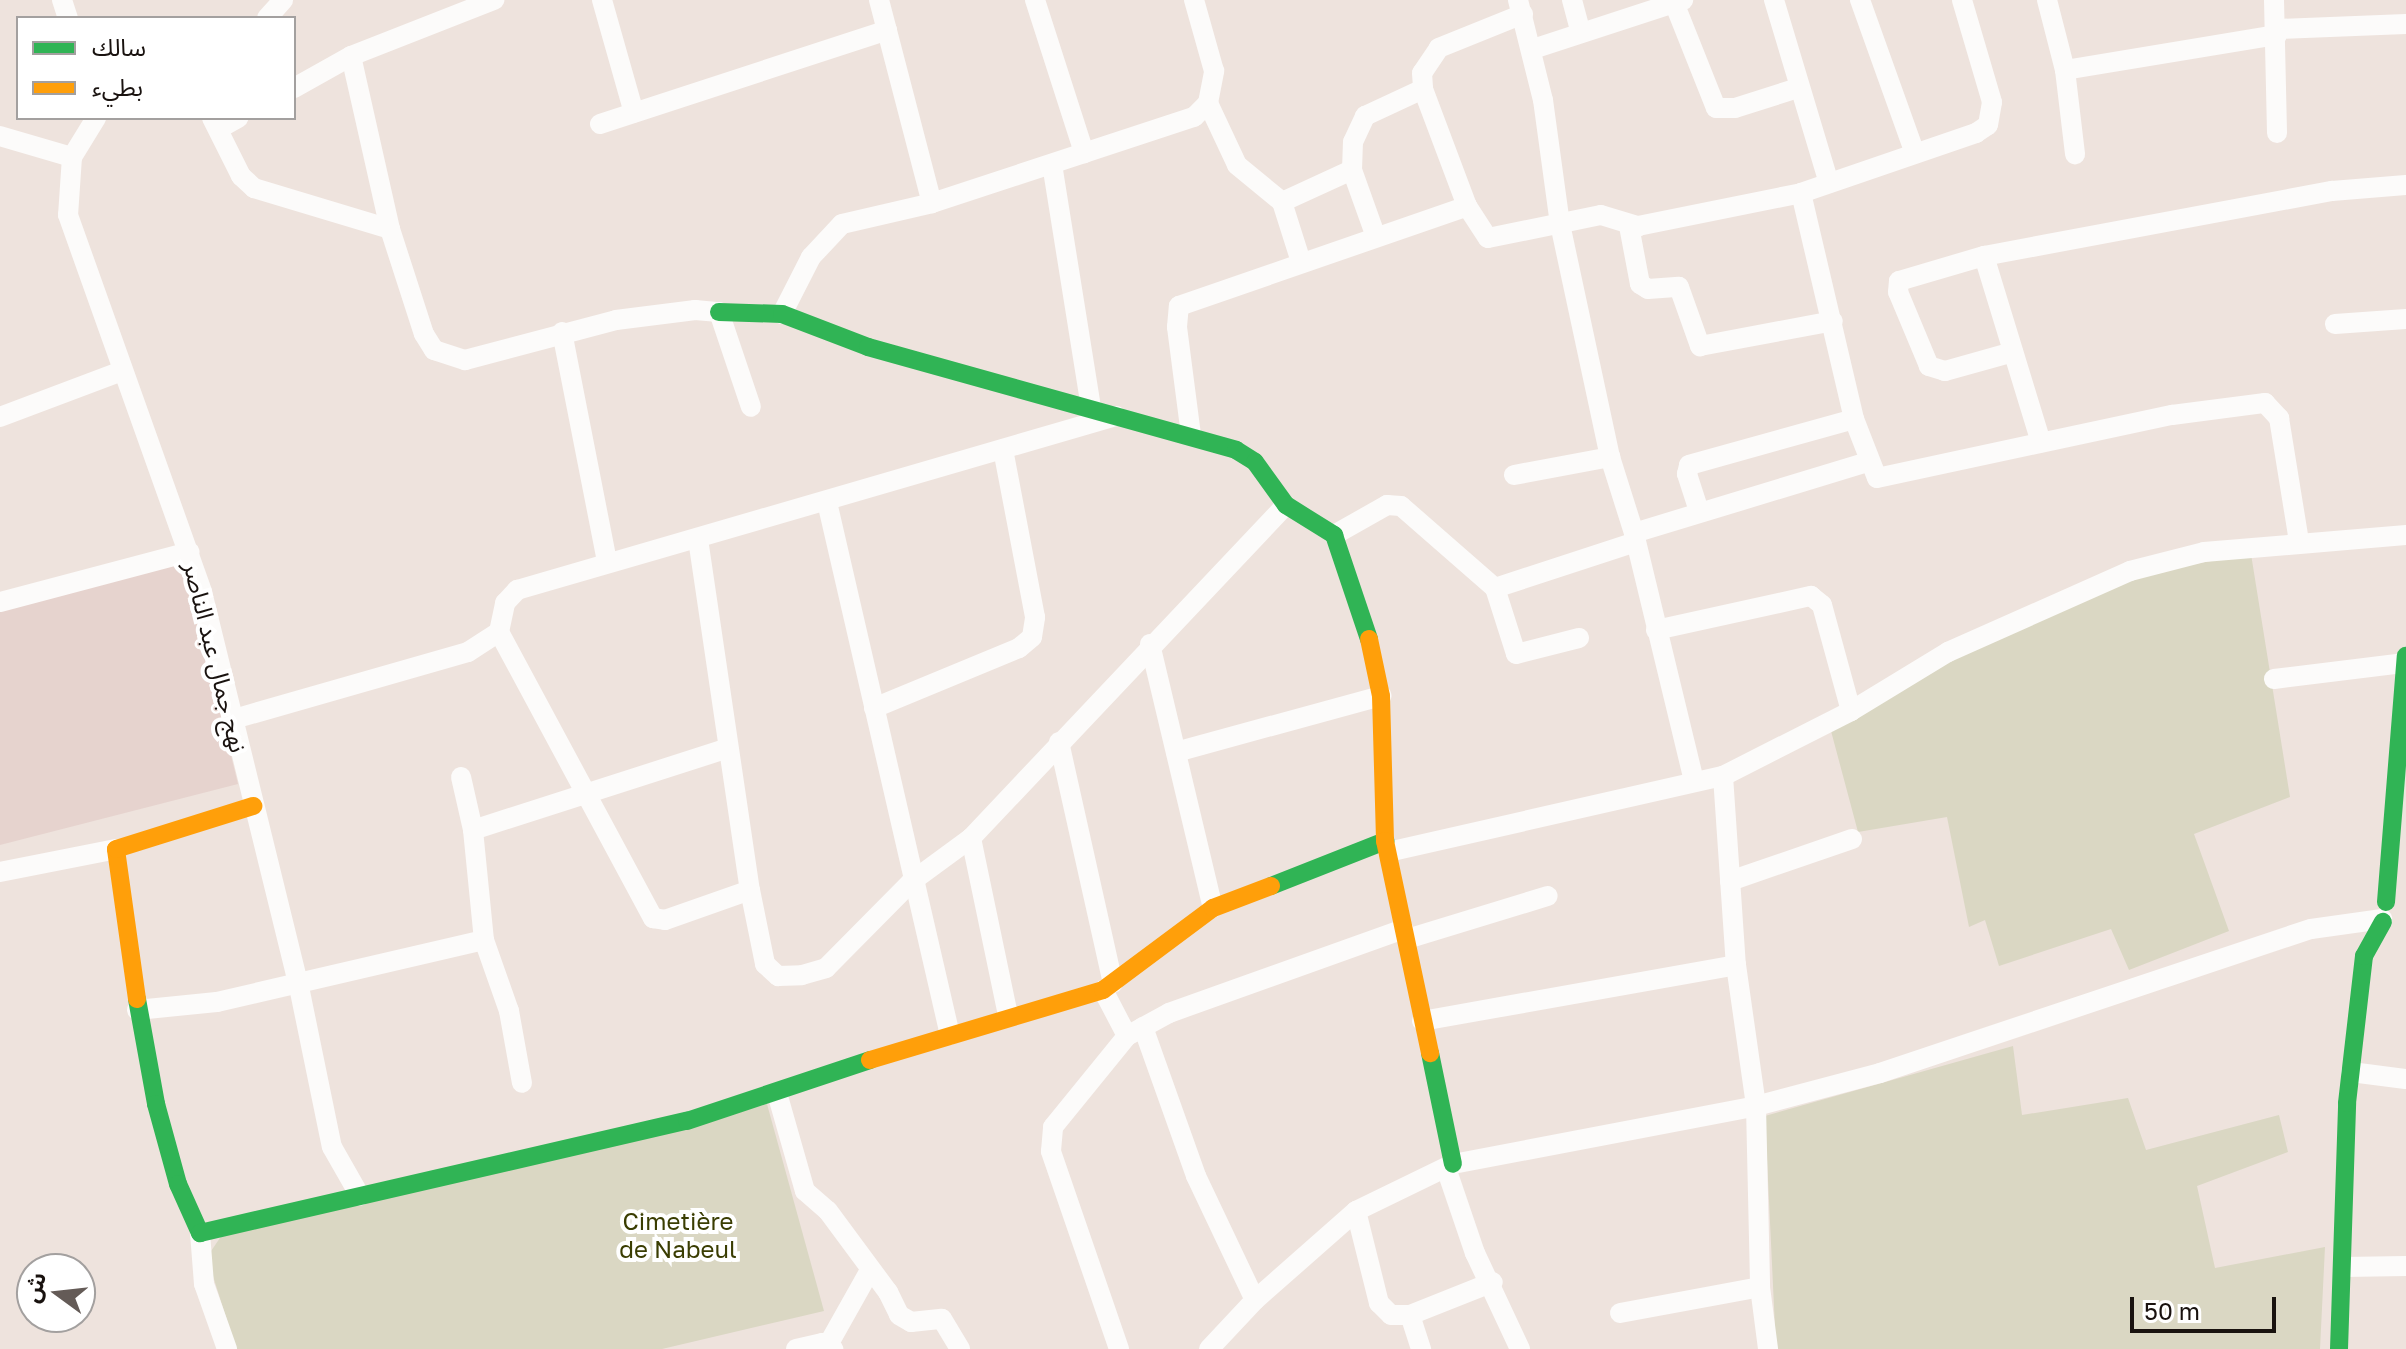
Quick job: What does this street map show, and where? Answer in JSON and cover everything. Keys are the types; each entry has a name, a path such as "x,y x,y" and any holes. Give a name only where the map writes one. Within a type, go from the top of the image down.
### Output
{"street":[{"path":"269,16 283,0"},
{"path":"296,87 351,56 456,6 494,0"},
{"path":"602,0 634,113"},
{"path":"879,0 932,203"},
{"path":"1035,0 1084,153"},
{"path":"782,314 811,257 842,224 932,203 1194,117 1208,103 1214,71 1194,0"},
{"path":"1572,0 1581,33"},
{"path":"1774,0 1829,183"},
{"path":"1860,0 1914,151"},
{"path":"1694,781 1635,538 1610,457 1560,224 1533,49 1520,7 1439,48 1422,73 1423,89 1467,206 1488,238 1560,224 1610,216 1629,226 1801,193 1914,151 1976,133 1992,116 1962,0"},
{"path":"2047,0 2065,70 2075,154"},
{"path":"2274,0 2277,133"},
{"path":"1533,49 1676,1 1716,108 1735,108 1798,88"},
{"path":"2065,70 2277,32 2406,24"},
{"path":"600,124 887,30"},
{"path":"351,56 390,229 424,334 446,357 465,360 562,332 665,313 782,314 868,347 1122,415 1246,455 1286,505 1334,535 1364,622 1381,696 1386,846 1449,1166 1475,1253 1493,1282 1520,1349"},
{"path":"1376,237 1352,170 1353,142 1365,116 1423,89"},
{"path":"1208,103 1237,165 1282,202 1301,262"},
{"path":"224,121 241,176 254,188 390,229"},
{"name":"نهج جمال عبد الناصر","path":"92,122 72,157 68,215 189,552 234,719 298,982 332,1147 360,1196"},
{"path":"0,136 72,157"},
{"path":"1052,164 1091,407"},
{"path":"1282,202 1352,170"},
{"path":"2013,352 1937,370 1929,366 1898,292 1903,277 1984,256 2320,193 2406,185"},
{"path":"1801,193 1854,419 1868,462 1877,478 1884,479 2172,415 2265,403 2279,418 2299,542"},
{"path":"1191,435 1177,327 1179,306 1467,206"},
{"path":"1629,226 1640,284 1648,289 1679,287 1700,346 1833,321"},
{"path":"1984,256 2041,443"},
{"path":"719,312 751,407"},
{"path":"2335,324 2406,319"},
{"path":"562,332 607,562"},
{"path":"2,411 122,371"},
{"path":"750,890 665,920 653,918 499,632 505,603 517,590 607,562 698,539 1122,415"},
{"path":"1699,511 1689,465 1854,419"},
{"path":"874,708 1008,653 1032,637 1035,617 1003,449"},
{"path":"1514,475 1610,457"},
{"path":"1495,588 1635,538 1699,511 1868,462"},
{"path":"827,502 911,882 950,1035"},
{"path":"698,539 750,890 765,964 778,976 826,968 911,882 971,838 1150,644 1286,505"},
{"path":"1334,535 1387,505 1401,506 1495,588 1516,654 1579,638"},
{"path":"200,1233 687,1121 1008,1015 1108,986 1213,908 1386,846 1723,776 1851,711 1948,652 2130,571 2204,552 2406,535"},
{"path":"0,602 189,552"},
{"path":"1656,630 1811,596 1822,605 1851,711"},
{"path":"234,719 468,652 499,632"},
{"path":"1150,644 1213,908"},
{"path":"2339,1349 2351,1072 2360,985 2371,937 2393,913 2389,834 2406,656"},
{"path":"2274,679 2405,663"},
{"path":"1176,752 1381,696"},
{"path":"1059,742 1108,986 1135,1032 1196,1176 1255,1300"},
{"path":"473,830 728,748"},
{"path":"1723,776 1736,965 1756,1106 1760,1287 1768,1349"},
{"path":"461,777 473,830 484,940 509,1011 522,1083"},
{"path":"0,872 116,849 253,806"},
{"path":"971,838 1008,1015"},
{"path":"1730,881 1852,839"},
{"path":"116,849 137,1010 174,1171 200,1233 204,1284 227,1349"},
{"path":"1119,1349 1085,1262 1049,1135 1090,1076 1135,1032 1169,1013 1405,934 1548,896"},
{"path":"1209,1349 1255,1300 1356,1211 1449,1166 1756,1106 1880,1073 2241,951 2393,913"},
{"path":"137,1010 217,1002 484,940"},
{"path":"1422,1021 1736,965"},
{"path":"2351,1072 2406,1079"},
{"path":"777,1093 805,1191 828,1211 869,1272 888,1292 899,1315 911,1322 942,1319 960,1349"},
{"path":"1356,1211 1379,1303 1391,1315 1410,1315 1493,1282"},
{"path":"2344,1267 2406,1266"},
{"path":"796,1349 831,1347 869,1272"},
{"path":"1620,1313 1760,1287"},
{"path":"1410,1315 1421,1349"}],"shaded area":[{"path":"183,561 238,784 0,845 0,607"}],"green space":[{"path":"2251,554 2290,797 2194,834 2229,931 2129,970 2111,929 1999,966 1985,920 1969,927 1947,817 1858,832 1831,731 1931,664 2138,574"},
{"path":"2013,1046 2022,1115 2128,1098 2146,1150 2279,1115 2288,1152 2197,1186 2215,1268 2325,1247 2320,1349 1776,1349 1765,1116"},
{"name":"Cimetière de Nabeul","path":"767,1104 824,1311 662,1349 236,1349 207,1257 224,1232"}],"traffic: fast":[{"path":"719,312 782,314 868,347 1236,450 1255,462 1286,505 1334,535 1369,639"},
{"path":"2386,902 2406,656"},
{"path":"1271,886 1385,841"},
{"path":"2339,1349 2347,1103 2364,956 2383,922"},
{"path":"137,999 156,1104 178,1184 200,1233 687,1121 870,1060"},
{"path":"1430,1053 1453,1164"}],"traffic: slow":[{"path":"1369,639 1381,696 1385,841 1430,1053"},
{"path":"137,999 116,849 253,806"},
{"path":"870,1060 1103,990 1213,908 1271,886"}]}
